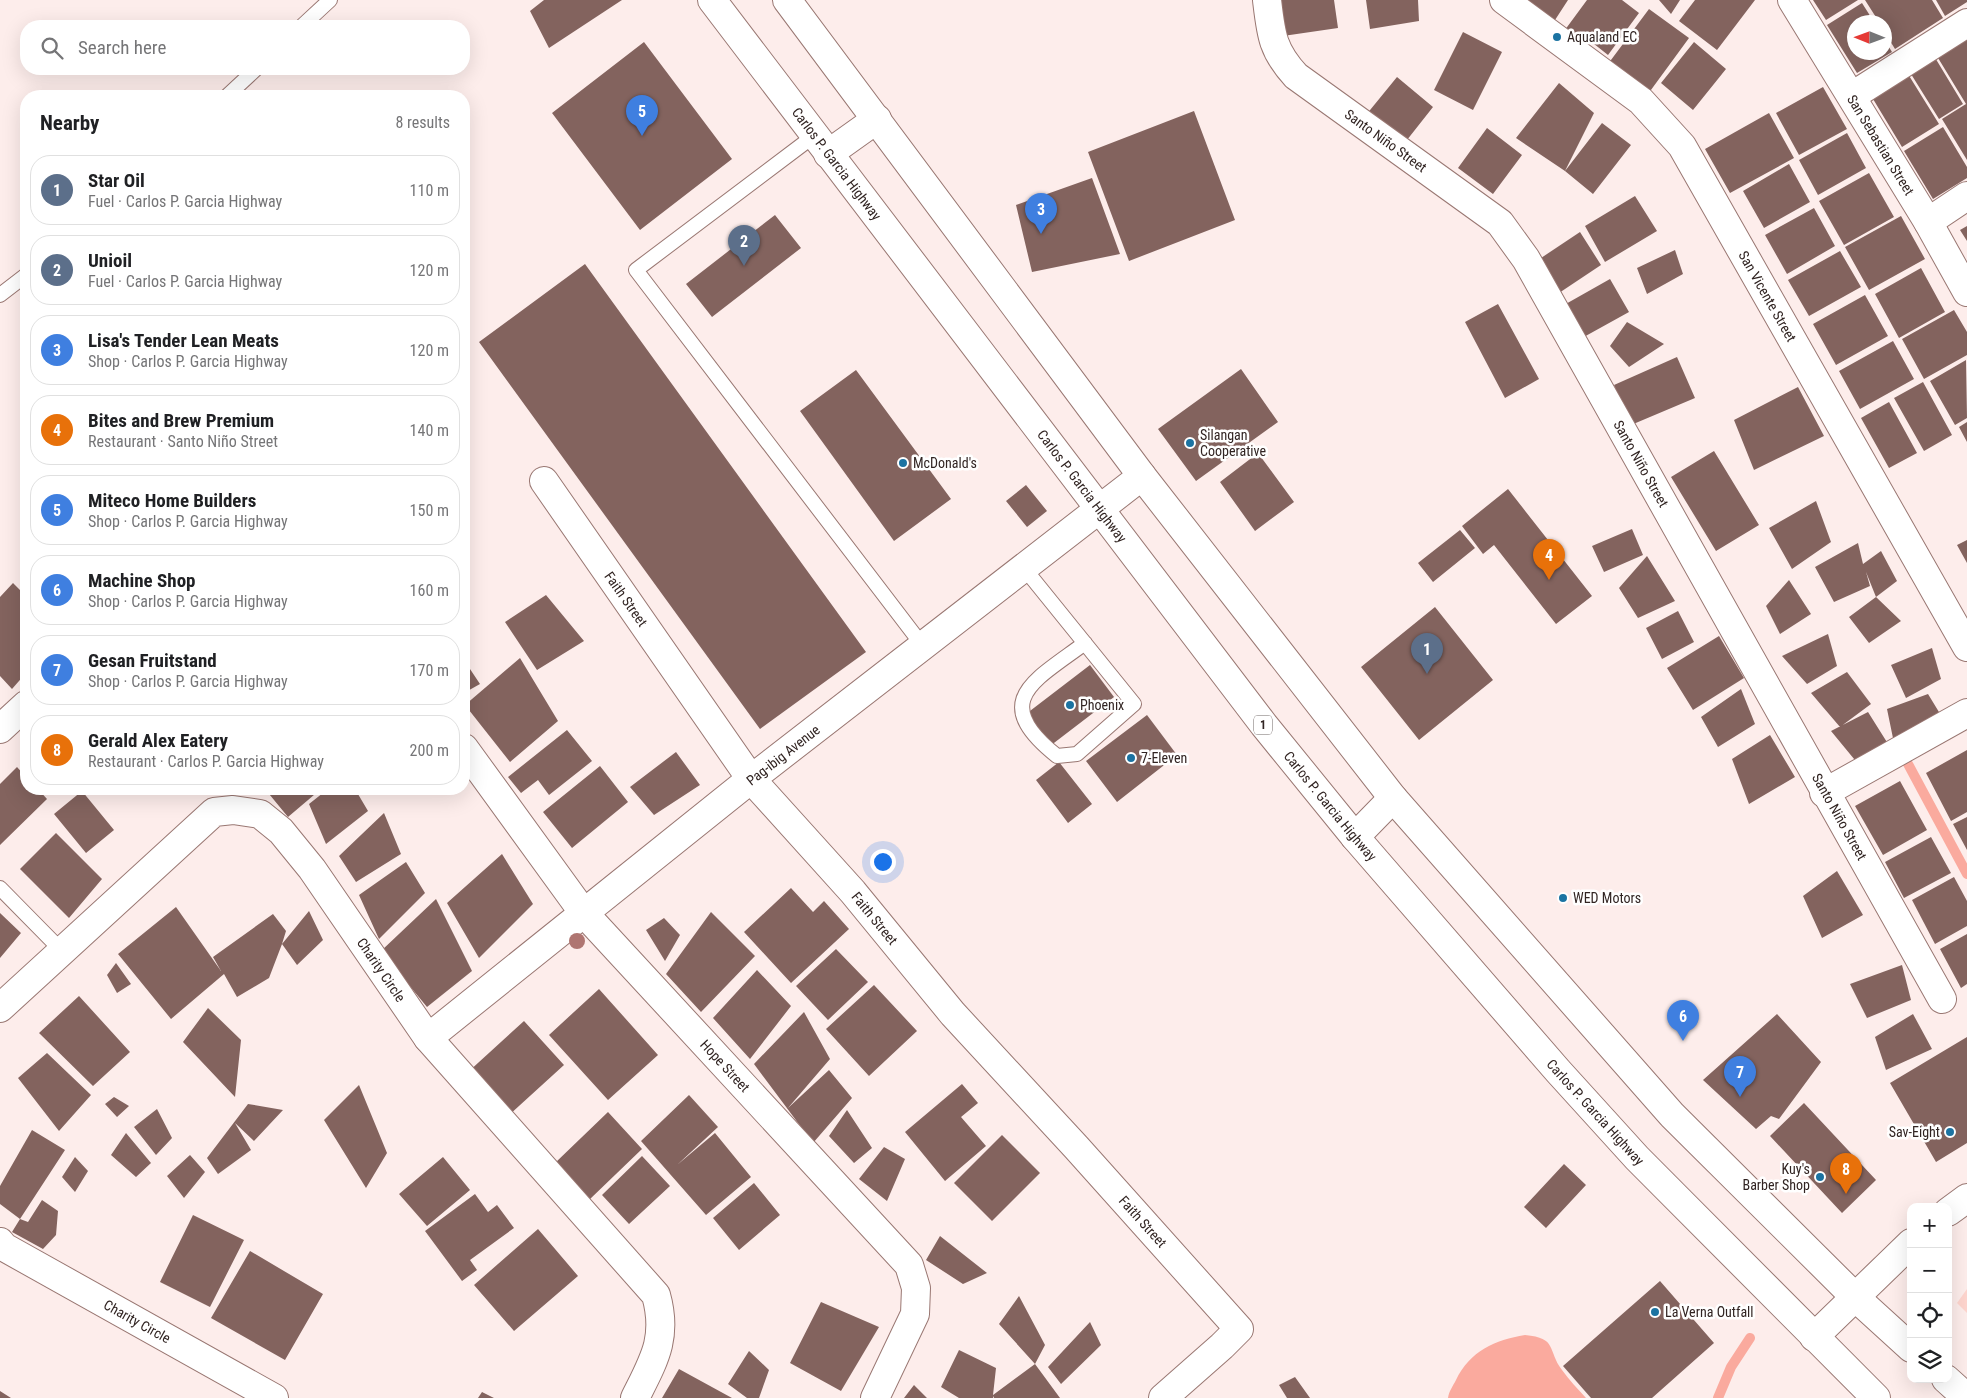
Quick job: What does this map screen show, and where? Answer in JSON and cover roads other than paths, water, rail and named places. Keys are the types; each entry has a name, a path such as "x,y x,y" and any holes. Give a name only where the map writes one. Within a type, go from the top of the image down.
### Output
{"main road":[{"name":"Carlos P. Garcia Highway","path":"712,0 1264,725 1355,837 1558,1072 1637,1158 1876,1398"},
{"path":"787,0 1142,476 1394,798 1672,1115 1855,1297 1907,1344"},
{"name":"Santo Niño Street","path":"1267,0 1271,36 1281,60 1296,76 1500,223 1510,236 1531,268 1824,793 1942,999"},
{"name":"San Vicente Street","path":"1504,0 1641,101 1682,146 1967,647"},
{"name":"San Sebastian Street","path":"1792,0 1928,222 1967,292"},
{"path":"1852,96 1967,23"},
{"path":"822,145 877,119"},
{"path":"1928,222 1967,196"},
{"name":"Pag-ibig Avenue","path":"428,1038 751,779 1142,476"},
{"name":"Faith Street","path":"544,481 751,779 853,892 953,1014 1083,1154 1239,1328 1222,1346 1163,1398"},
{"path":"0,729 20,711"},
{"path":"1824,793 1967,713"},
{"name":"Hope Street","path":"470,756 583,912 909,1265 916,1288 915,1314 876,1398"},
{"path":"1355,837 1394,798"},
{"name":"Charity Circle","path":"0,1008 214,812 233,810 260,814 281,831 312,870 428,1038 656,1295 661,1313 662,1335 656,1356 635,1398"},
{"path":"1952,1209 1967,1198"},
{"name":"Charity Circle","path":"0,1242 4,1247 274,1398"},
{"path":"1814,1337 1907,1247"},
{"path":"1950,1383 1967,1398"}],"lane":[{"path":"308,20 330,0"},
{"path":"233,90 250,75"},
{"path":"822,145 636,270 923,646"},
{"path":"0,295 20,280"},
{"path":"1024,568 1085,643 1134,704 1077,754 1057,756 1036,740 1024,720 1022,702 1029,686 1085,643"},
{"path":"0,888 62,951"}],"waterway":[{"path":"1908,764 1967,874"},
{"path":"1718,1398 1731,1367 1750,1338"}],"place":[{"name":"Aqualand EC","path":"1557,37"},
{"name":"Miteco Home Builders","path":"642,136"},
{"name":"Lisa's Tender Lean Meats","path":"1041,234"},
{"name":"Unioil","path":"744,266"},
{"name":"Silangan Cooperative","path":"1190,443"},
{"name":"McDonald's","path":"903,463"},
{"name":"Bites and Brew Premium","path":"1549,580"},
{"name":"Star Oil","path":"1427,674"},
{"name":"Phoenix","path":"1070,705"},
{"name":"7-Eleven","path":"1131,758"},
{"name":"WED Motors","path":"1563,898"},
{"name":"Machine Shop","path":"1683,1041"},
{"name":"Gesan Fruitstand","path":"1740,1097"},
{"name":"Sav-Eight","path":"1950,1132"},
{"name":"Kuy's Barber Shop","path":"1820,1177"},
{"name":"Gerald Alex Eatery","path":"1846,1194"},
{"name":"La Verna Outfall","path":"1655,1312"}]}
